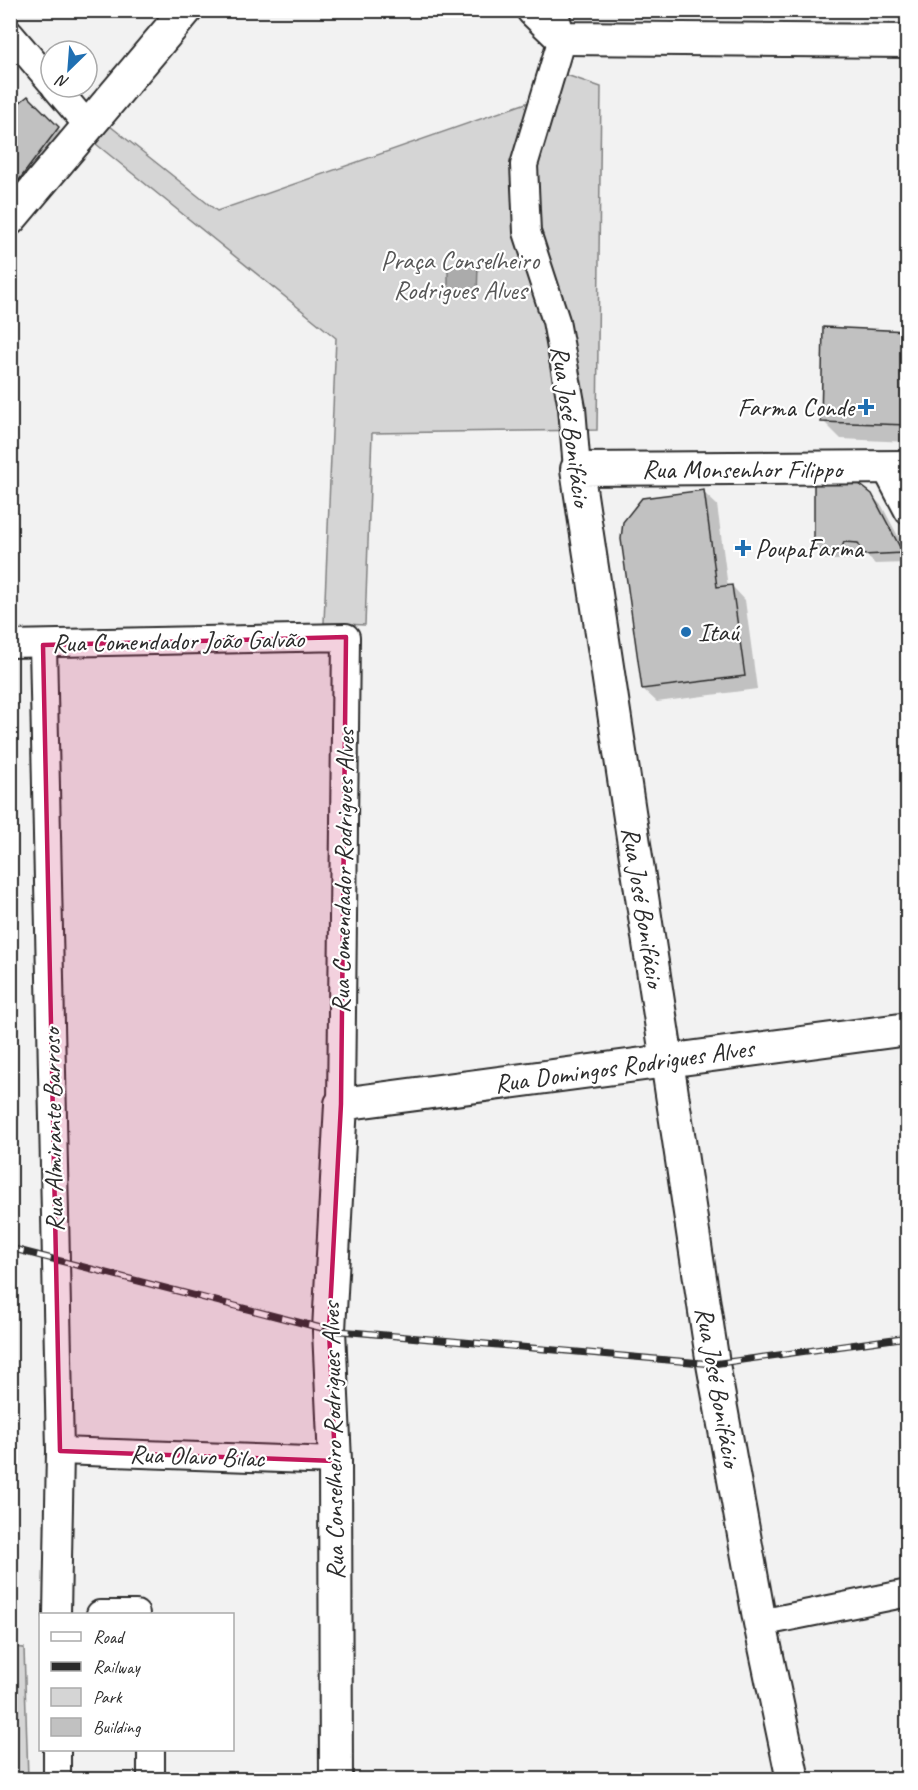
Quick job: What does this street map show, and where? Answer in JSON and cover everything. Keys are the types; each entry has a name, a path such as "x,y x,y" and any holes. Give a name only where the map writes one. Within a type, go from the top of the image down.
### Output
{"street":[{"path":"10,219 186,10"},
{"path":"533,10 558,24 908,41"},
{"name":"Rua José Bonifácio","path":"558,24 524,165 527,232 556,321 572,408 577,469 712,1364 760,1623 793,1779"},
{"path":"10,34 39,68"},
{"path":"65,99 89,127"},
{"path":"900,468 908,512"},
{"name":"Rua Monsenhor Filippo","path":"577,469 900,468"},
{"name":"Rua Comendador João Galvão","path":"10,644 346,637"},
{"name":"Rua Comendador Rodrigues Alves","path":"341,1104 346,637"},
{"name":"Rua Almirante Barroso","path":"43,645 60,1451 57,1613"},
{"name":"Rua Domingos Rodrigues Alves","path":"341,1104 666,1059 908,1029"},
{"name":"Rua Conselheiro Rodrigues Alves","path":"336,1779 335,1461 329,1330 341,1104"},
{"name":"Rua Olavo Bilac","path":"60,1451 335,1461"},
{"path":"760,1623 908,1593"},
{"path":"57,1751 57,1779"},
{"path":"151,1751 151,1779"}],"highlighted area":[{"path":"346,637 341,1104 329,1330 335,1461 60,1451 43,645"}],"green space":[{"name":"Praça Conselheiro Rodrigues Alves","path":"552,70 601,87 597,430 372,433 365,625 324,623 336,338 96,144 110,126 217,211 535,100"},
{"path":"11,1647 24,1648 28,1779 11,1779"}],"shaded area":[{"path":"448,265 478,265 477,297 448,296"}],"building":[{"path":"28,96 59,127 10,192 10,110"},
{"path":"823,327 908,331 908,425 821,422"},
{"path":"814,484 859,484 872,494 903,553 863,555 858,543 844,542 841,550 814,550"},
{"name":"Itaú","path":"704,490 717,587 732,585 745,676 642,689 621,539 623,522 642,498"}],"railway":[{"path":"10,1248 329,1330 713,1364 908,1337"}],"place":[{"name":"Farma Conde","path":"866,407"},
{"name":"PoupaFarma","path":"743,548"},
{"name":"Itaú","path":"686,632"}]}
